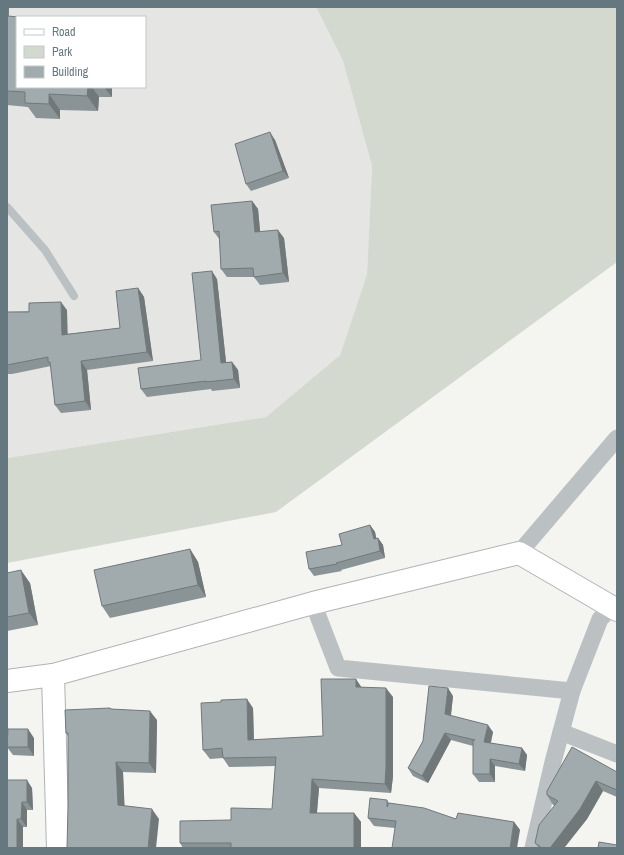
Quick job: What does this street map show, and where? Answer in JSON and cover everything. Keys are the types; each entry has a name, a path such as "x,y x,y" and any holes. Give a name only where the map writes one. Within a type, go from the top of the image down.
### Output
{"street":[{"path":"7,681 53,675 313,603 519,553 617,438"},
{"path":"519,553 614,608 600,619 572,691 553,762 533,848"},
{"path":"313,603 338,668 572,691"},
{"path":"53,675 58,848"},
{"path":"561,732 617,754"}],"lane":[{"path":"7,207 45,250 74,296"}],"shaded area":[{"path":"7,7 316,7 343,61 372,166 367,274 340,355 266,417 7,458"}],"green space":[{"path":"316,7 617,7 617,262 276,512 7,563 7,458 266,417 340,355 367,274 372,166 343,61"}],"building":[{"path":"7,16 16,17 16,88 88,88 87,96 49,94 49,104 25,103 25,92 7,91"},
{"path":"270,132 283,171 246,184 235,144"},
{"path":"252,201 255,232 278,230 283,273 254,277 253,268 221,269 219,231 214,232 211,205"},
{"path":"212,271 221,363 232,362 234,379 141,389 138,368 201,360 192,273"},
{"path":"138,288 147,352 81,361 85,401 55,405 50,362 48,362 48,357 7,365 7,312 29,312 29,303 61,302 62,335 120,328 116,291"},
{"path":"370,525 374,539 378,538 380,551 336,563 337,564 309,569 306,552 342,545 339,534"},
{"path":"190,549 198,585 102,606 94,570"},
{"path":"21,570 29,613 7,617 7,573"},
{"path":"321,679 356,679 356,687 386,688 385,784 312,779 310,813 354,813 354,848 231,848 231,843 180,843 180,821 231,820 231,808 272,809 276,757 223,758 222,748 203,750 201,703 221,702 221,700 247,699 248,740 323,736"},
{"path":"429,686 448,688 445,714 488,725 484,742 522,748 519,764 490,759 490,774 473,774 473,740 475,740 445,733 422,776 408,768 423,741"},
{"path":"110,708 150,711 149,763 116,762 118,805 152,809 148,848 67,848 68,733 66,733 65,710"},
{"path":"8,729 28,729 28,747 7,747"},
{"path":"572,747 617,772 617,790 596,781 580,809 550,848 542,848 535,843 539,825 558,801 547,795 547,791"},
{"path":"7,780 27,780 27,802 22,802 21,819 17,819 17,848 7,848"},
{"path":"370,798 387,800 387,807 389,803 424,808 456,819 458,813 514,822 510,848 392,848 396,821 368,818"},
{"path":"599,842 617,845 617,848 598,848"}]}
